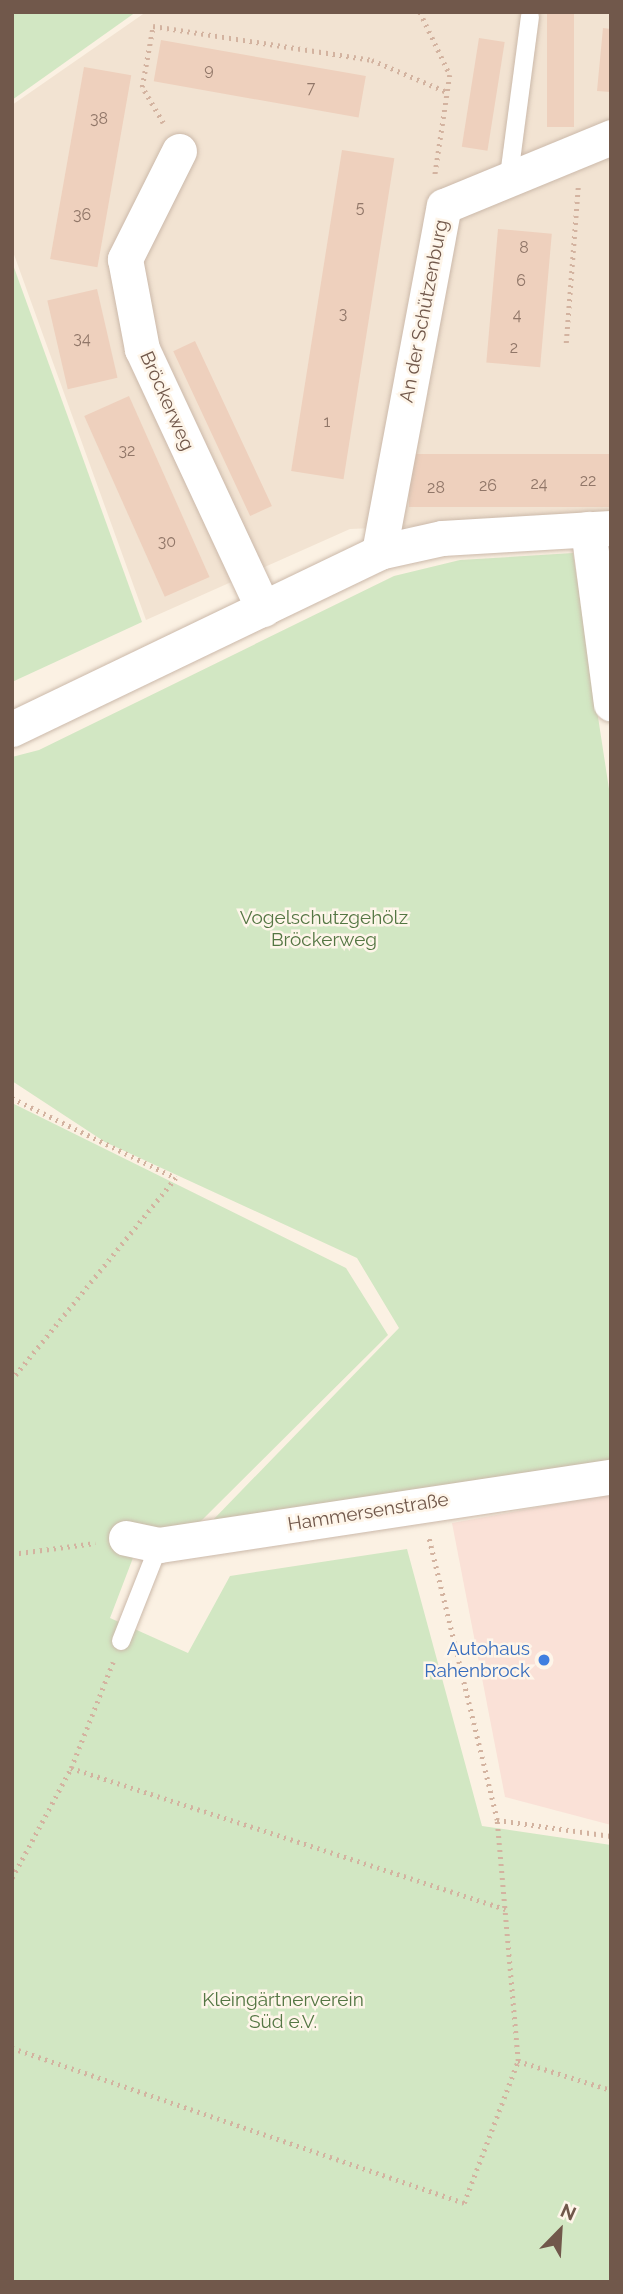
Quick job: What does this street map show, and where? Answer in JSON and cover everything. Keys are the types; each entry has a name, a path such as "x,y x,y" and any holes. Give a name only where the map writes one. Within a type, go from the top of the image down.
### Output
{"street":[{"name":"An der Schützenburg","path":"379,552 444,206 509,176 596,142"},
{"name":"Bröckerweg","path":"179,150 125,258 142,349 263,609"},
{"path":"12,729 379,552 442,538 600,528 611,703"},
{"name":"Hammersenstraße","path":"143,1541 611,1477"}],"lane":[{"path":"509,176 530,16"},
{"path":"121,1641 143,1541"}],"path":[{"path":"419,12 450,75 434,174 444,206"},
{"path":"179,150 142,87 153,26 372,60 447,92"},
{"path":"566,343 596,142"},
{"path":"12,1098 176,1178 12,1380"},
{"path":"12,2048 464,2203 518,2061 497,1820 421,1503"},
{"path":"12,1554 143,1541"},
{"path":"12,1878 71,1768 121,1641"},
{"path":"71,1768 506,1909"},
{"path":"497,1820 611,1836"},
{"path":"518,2061 611,2090"}],"shaded area":[{"path":"146,12 611,12 611,518 350,529 146,620 12,249 12,105"},
{"name":"Autohaus Rahenbrock","path":"611,1494 611,1825 505,1797 452,1523"}],"green space":[{"path":"12,12 136,12 12,100"},
{"path":"12,262 142,622 12,682"},
{"name":"Vogelschutzgehölz Bröckerweg","path":"573,553 611,802 611,1466 211,1522 399,1328 357,1258 105,1142 12,1081 12,757 39,750 394,576 460,560"},
{"name":"Kleingärtnerverein Süd e.V.","path":"12,1103 346,1268 388,1335 196,1526 144,1529 110,1618 188,1653 230,1576 407,1549 482,1826 611,1845 611,2282 12,2282"}],"building":[{"path":"547,12 574,12 574,127 547,127"},
{"path":"603,28 611,29 611,92 597,91"},
{"path":"479,38 505,42 487,151 462,147"},
{"path":"161,40 366,76 359,117 154,81"},
{"path":"84,67 131,75 97,267 50,259"},
{"path":"342,150 394,158 344,479 291,471"},
{"path":"498,229 552,234 540,367 486,362"},
{"path":"97,289 117,378 68,389 47,300"},
{"path":"195,341 272,506 250,516 173,351"},
{"path":"129,396 210,577 165,597 84,416"},
{"path":"409,454 611,454 611,507 409,507"}],"place":[{"name":"Autohaus Rahenbrock","path":"544,1660"}]}
